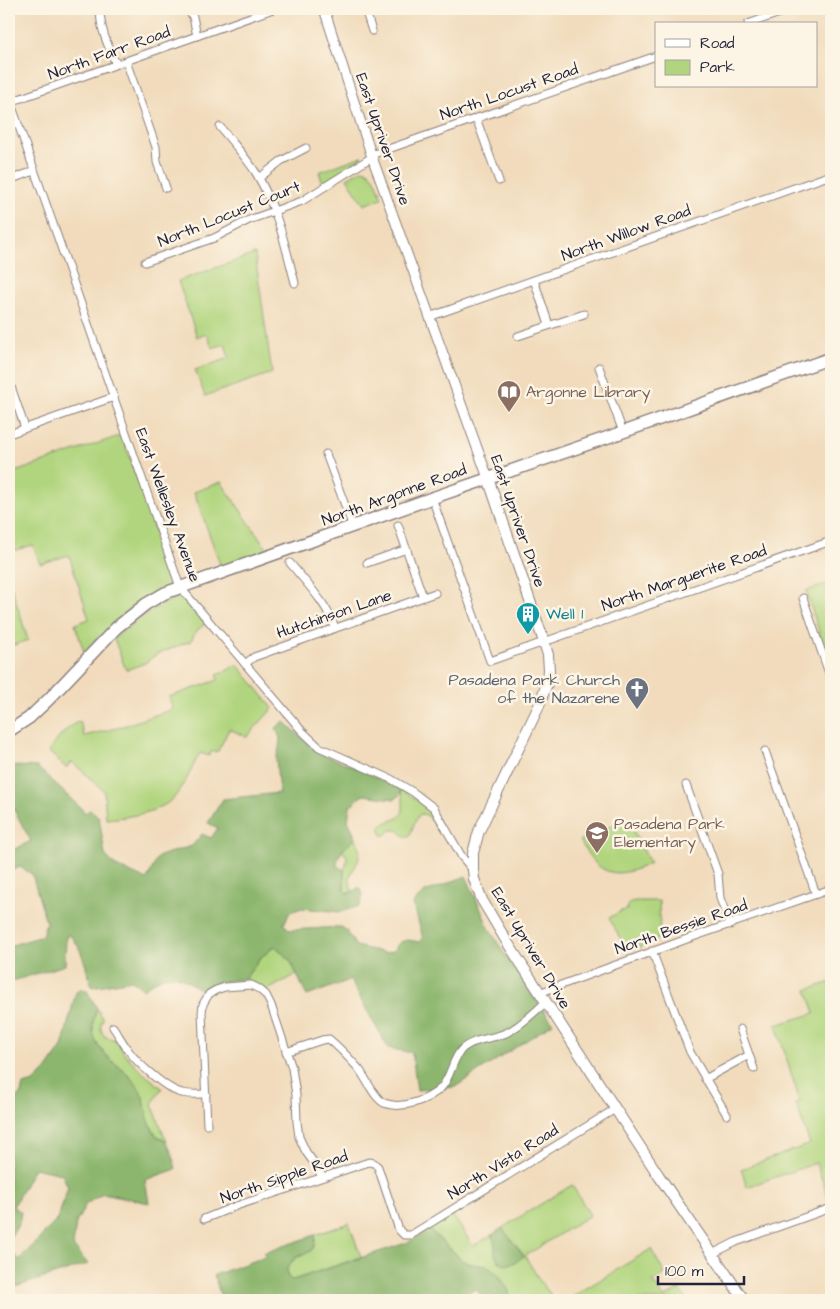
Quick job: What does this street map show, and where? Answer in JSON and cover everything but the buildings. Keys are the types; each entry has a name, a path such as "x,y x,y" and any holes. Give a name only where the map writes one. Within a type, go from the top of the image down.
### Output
{"main road":[{"name":"North Argonne Road","path":"9,731 29,718 49,699 116,628 146,604 165,593 831,358"},
{"name":"East Upriver Drive","path":"488,478 544,642 548,655 549,670 545,690 538,708 479,831 473,870 476,885 482,900 539,993 744,1300"}],"street":[{"path":"100,9 102,30 116,64"},
{"path":"188,9 193,17 197,36"},
{"name":"North Farr Road","path":"10,100 273,9"},
{"name":"East Upriver Drive","path":"324,9 372,156 488,478"},
{"path":"365,9 372,31"},
{"path":"754,22 792,9"},
{"name":"North Locust Road","path":"372,156 655,56"},
{"path":"126,61 156,147 157,162 166,188"},
{"name":"East Wellesley Avenue","path":"10,100 180,587 302,731 319,747 391,779 413,792 434,808 462,858 473,870"},
{"path":"476,118 499,181"},
{"path":"220,127 255,171 275,211 295,283"},
{"path":"259,178 281,161 306,148"},
{"name":"North Locust Court","path":"146,262 214,238 249,220 302,201 372,156"},
{"path":"9,180 34,171"},
{"name":"North Willow Road","path":"429,317 831,175"},
{"path":"534,280 550,325"},
{"path":"518,336 584,314"},
{"path":"599,367 622,432"},
{"path":"9,381 25,428"},
{"path":"9,434 114,397"},
{"path":"326,454 353,527"},
{"name":"North Marguerite Road","path":"432,498 490,660 831,541"},
{"path":"398,524 423,597"},
{"path":"368,563 407,550"},
{"path":"290,563 323,603 335,628"},
{"name":"Hutchinson Lane","path":"245,664 254,657 435,593"},
{"path":"803,598 831,679"},
{"path":"765,751 816,894"},
{"path":"686,785 718,874 720,898 730,924"},
{"name":"North Bessie Road","path":"539,993 652,951 831,889"},
{"path":"652,951 686,1044 727,1115"},
{"path":"207,1125 203,1004 209,994 216,990 224,987 251,985 266,995 271,1005 292,1068 299,1137 322,1177"},
{"path":"286,1052 329,1039 360,1070 378,1098 384,1103 403,1106 413,1104 440,1089 446,1081 458,1053 465,1047 474,1041 505,1033 519,1025 546,1002"},
{"path":"113,1027 129,1051 160,1081 181,1093 206,1094"},
{"path":"740,1029 754,1069"},
{"path":"705,1079 749,1055"},
{"name":"North Vista Road","path":"374,1163 378,1167 398,1230 404,1235 411,1235 615,1109"},
{"name":"North Sipple Road","path":"204,1219 236,1206 322,1177 369,1162 374,1163"},
{"path":"712,1254 736,1242 831,1208"}],"green space":[{"path":"362,156 360,159 323,183 319,172"},
{"path":"363,169 374,177 382,198 364,205 347,178"},
{"path":"255,254 272,373 205,396 195,370 229,358 225,344 212,348 207,334 197,337 178,281"},
{"path":"122,435 173,584 136,605 84,652 75,624 89,619 69,555 40,564 33,545 9,552 9,474"},
{"path":"221,482 268,550 221,567 194,492"},
{"path":"9,579 28,640 9,647"},
{"path":"831,583 831,669 806,591"},
{"path":"178,597 183,598 205,624 196,631 191,641 157,654 145,663 126,670 114,639 144,615"},
{"path":"237,664 273,708 247,737 229,729 218,751 211,752 209,756 200,753 180,790 163,806 144,813 106,819 104,791 72,762 66,768 49,752 63,733 80,721 84,736 117,728 173,709 169,697 218,680 217,675"},
{"path":"284,721 319,753 355,767 402,790 398,797 394,799 363,795 350,806 348,821 355,839 340,854 337,866 344,870 344,889 347,893 353,892 359,887 363,894 360,906 341,912 302,908 290,912 284,924 290,930 341,927 346,930 356,946 385,953 393,951 400,942 408,940 420,942 423,938 413,903 423,893 466,876 488,926 510,963 553,1023 455,1087 417,1090 412,1053 388,1048 350,980 307,996 290,960 275,946 259,959 245,979 219,982 201,990 184,979 172,975 160,978 143,989 132,980 92,987 81,952 74,939 69,935 66,936 65,965 9,982 9,946 42,936 46,922 32,874 20,867 9,872 9,852 31,841 9,804 10,758 13,766 37,767 86,813 90,809 99,817 105,855 114,865 147,880 157,858 192,846 202,834 211,838 218,828 208,823 223,799 279,793 276,759 280,738 276,728"},
{"path":"402,790 424,805 441,826 436,829 428,816 420,814 409,837 405,837 398,830 391,830 386,835 382,835 380,826 399,817 403,811"},
{"path":"623,820 629,822 650,863 638,869 617,873 600,867 593,861 580,840"},
{"path":"355,839 359,848 359,858 350,876 353,892 347,893 344,889 344,870 347,857 342,850"},
{"path":"636,901 659,901 660,939 644,939 641,947 627,950 609,918 621,911 627,910 629,903"},
{"path":"275,946 290,960 297,974 266,991 258,984 245,979 259,959"},
{"path":"831,982 831,1205 816,1163 747,1187 741,1169 810,1144 796,1104 800,1102 776,1025 815,1013 807,990"},
{"path":"81,989 87,991 97,1008 93,1027 94,1037 98,1046 140,1090 152,1129 168,1145 176,1169 145,1180 149,1203 103,1193 86,1204 76,1223 73,1246 88,1264 9,1289 9,1248 19,1260 57,1220 68,1187 62,1174 34,1168 13,1207 21,1212 20,1220 9,1238 9,1110 21,1093 23,1085 34,1082 47,1069 62,1047 76,992"},
{"path":"97,1008 103,1019 101,1030 104,1036 116,1040 124,1053 143,1073 162,1088 152,1104 167,1142 155,1134 147,1117 144,1100 124,1070 112,1061 93,1036 92,1025"},
{"path":"572,1185 590,1215 525,1256 540,1281 555,1300 511,1300 508,1289 486,1266 463,1261 429,1229 452,1214 473,1246 492,1235 499,1262 524,1256 502,1228"},
{"path":"349,1223 361,1257 293,1280 287,1278 286,1269 298,1257 312,1250 315,1235"},
{"path":"502,1228 524,1256 516,1262 506,1265 497,1259 492,1235"},
{"path":"429,1229 463,1261 486,1266 498,1274 508,1289 511,1300 485,1300 476,1289 463,1295 461,1300 222,1300 214,1275 265,1257 264,1253 315,1235 312,1250 294,1259 287,1269 288,1278 293,1280 409,1242"},
{"path":"651,1249 665,1274 653,1282 664,1298 679,1289 687,1300 567,1300"}],"place":[{"name":"Argonne Library","path":"509,413"},
{"name":"Well 1","path":"528,635"},
{"name":"Pasadena Park Church of the Nazarene","path":"637,710"},
{"name":"Pasadena Park Elementary","path":"597,854"}]}
